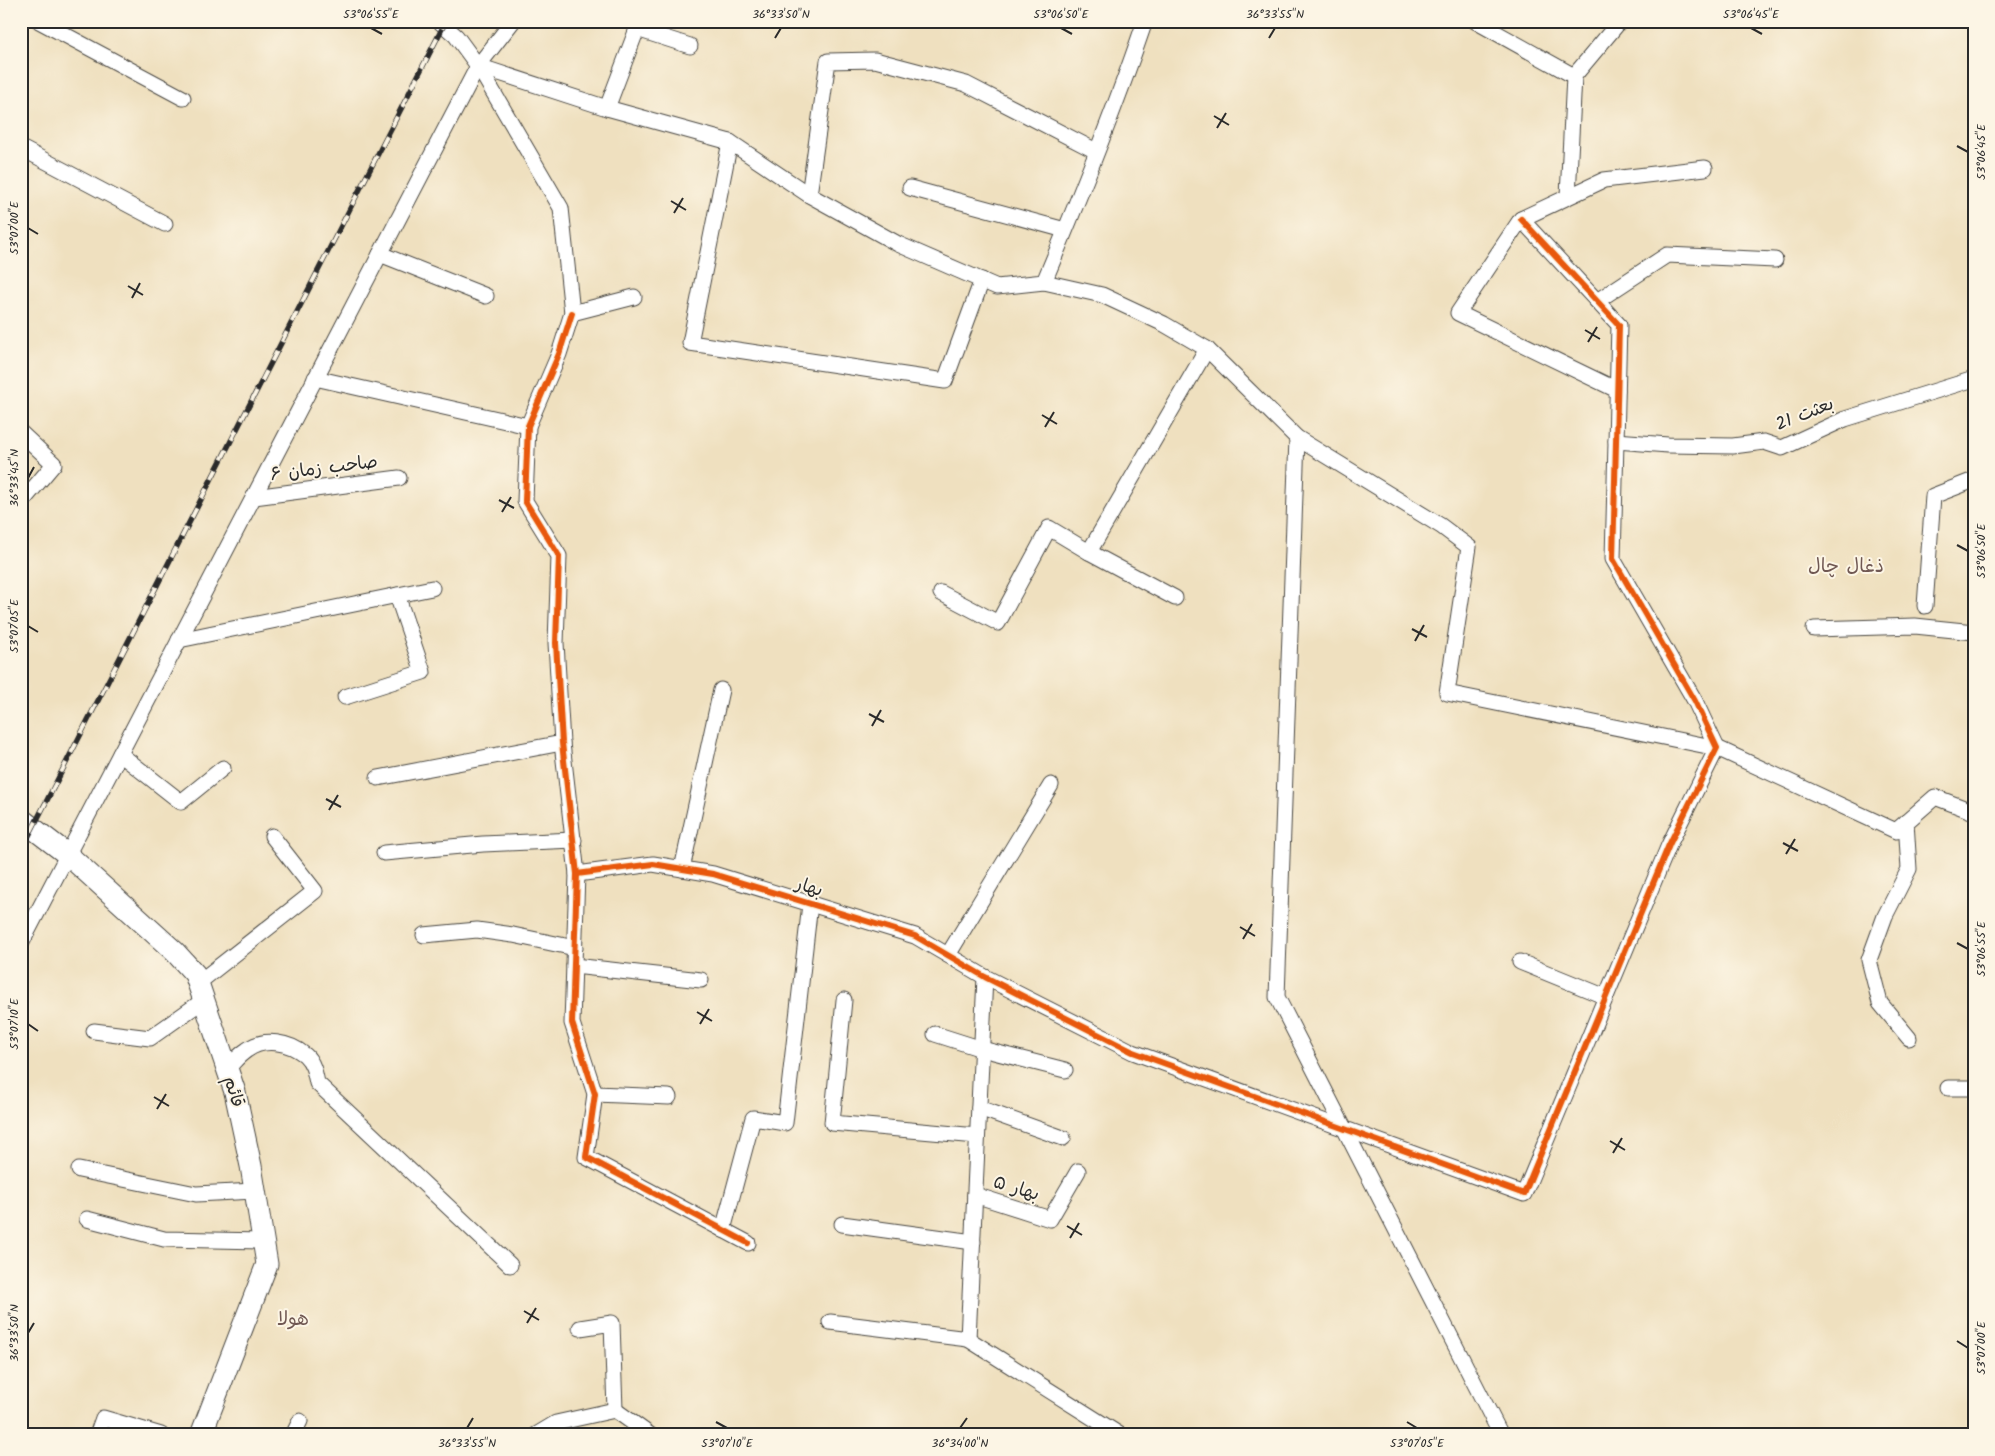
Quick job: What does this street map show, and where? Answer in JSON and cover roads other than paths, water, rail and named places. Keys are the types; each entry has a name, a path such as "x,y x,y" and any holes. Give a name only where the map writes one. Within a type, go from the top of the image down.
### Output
{"street":[{"path":"38,21 183,98"},
{"path":"439,21 456,36 478,66 560,208 572,313 559,354 528,426 525,501 559,556 556,643 562,743 578,874 572,1023 595,1094 586,1157 748,1243"},
{"path":"21,944 478,66 513,21"},
{"path":"1044,282 1115,108 1145,21"},
{"path":"1475,21 1574,76"},
{"path":"1568,196 1574,76 1620,21"},
{"path":"607,108 638,25 690,46"},
{"path":"809,194 828,60 875,60 966,84 1096,151"},
{"path":"478,66 607,108 730,142 809,194 898,244 997,287 1044,282 1102,295 1164,324 1207,349 1297,438 1441,526 1470,547 1447,693 1717,748 1896,831 1935,797 1974,812"},
{"path":"730,142 690,342 945,381 982,280"},
{"path":"21,148 165,224"},
{"path":"1617,390 1458,313 1521,219 1604,180 1705,168"},
{"path":"910,188 1065,230"},
{"path":"1521,219 1619,325 1613,559 1695,701 1717,748"},
{"path":"380,254 486,296"},
{"path":"1596,300 1668,255 1775,260"},
{"path":"572,313 634,297"},
{"path":"1089,552 1207,349"},
{"path":"316,378 528,426"},
{"name":"بعثت 21","path":"1616,441 1668,445 1733,446 1764,442 1782,448 1845,419 1974,379"},
{"path":"21,433 54,464 21,503"},
{"path":"1297,438 1277,997 1501,1435"},
{"name":"صاحب زمان ۶","path":"254,497 398,478"},
{"path":"1925,606 1933,496 1974,480"},
{"path":"941,593 998,623 1049,528 1089,552 1175,598"},
{"path":"179,640 432,588"},
{"path":"345,697 423,672 398,595"},
{"path":"1814,629 1914,626 1974,632"},
{"path":"682,869 721,690"},
{"path":"378,778 562,743"},
{"path":"1520,962 1606,997 1669,844 1717,748"},
{"path":"120,754 181,802 223,768"},
{"path":"948,956 1051,785"},
{"name":"قائم","path":"21,818 68,855 175,952 195,974 235,1092 255,1191 266,1264 201,1435"},
{"path":"1906,822 1909,869 1885,916 1869,960 1880,1003 1909,1038"},
{"path":"94,1031 150,1038 315,891 272,836"},
{"path":"384,853 465,845 574,840"},
{"name":"بهار","path":"578,874 653,864 713,874 915,936 985,976 1133,1052 1344,1127 1524,1194 1606,997"},
{"path":"723,1230 753,1118 785,1123 810,904"},
{"path":"424,935 476,930 513,934 575,948"},
{"path":"574,966 701,980"},
{"path":"968,1339 985,976"},
{"path":"844,1000 832,1123 977,1136"},
{"path":"935,1034 982,1049 1065,1070"},
{"path":"227,1070 248,1049 266,1042 283,1042 306,1056 314,1068 317,1083 510,1264"},
{"path":"1948,1088 1974,1088"},
{"path":"595,1094 669,1097"},
{"path":"979,1108 1063,1138"},
{"path":"79,1170 196,1194 255,1191"},
{"name":"بهار ۵","path":"975,1195 1050,1219 1078,1171"},
{"path":"87,1219 164,1239 263,1241"},
{"path":"842,1224 972,1242"},
{"path":"830,1322 968,1339 1117,1434"},
{"path":"580,1328 612,1323 615,1410"},
{"path":"536,1435 556,1423 615,1410 650,1435"},
{"path":"97,1435 104,1418 161,1435"}],"railway":[{"path":"21,851 446,21"}],"district":[{"name":"ذغال چال","path":"1846,567"},
{"name":"هولا","path":"293,1320"}]}
